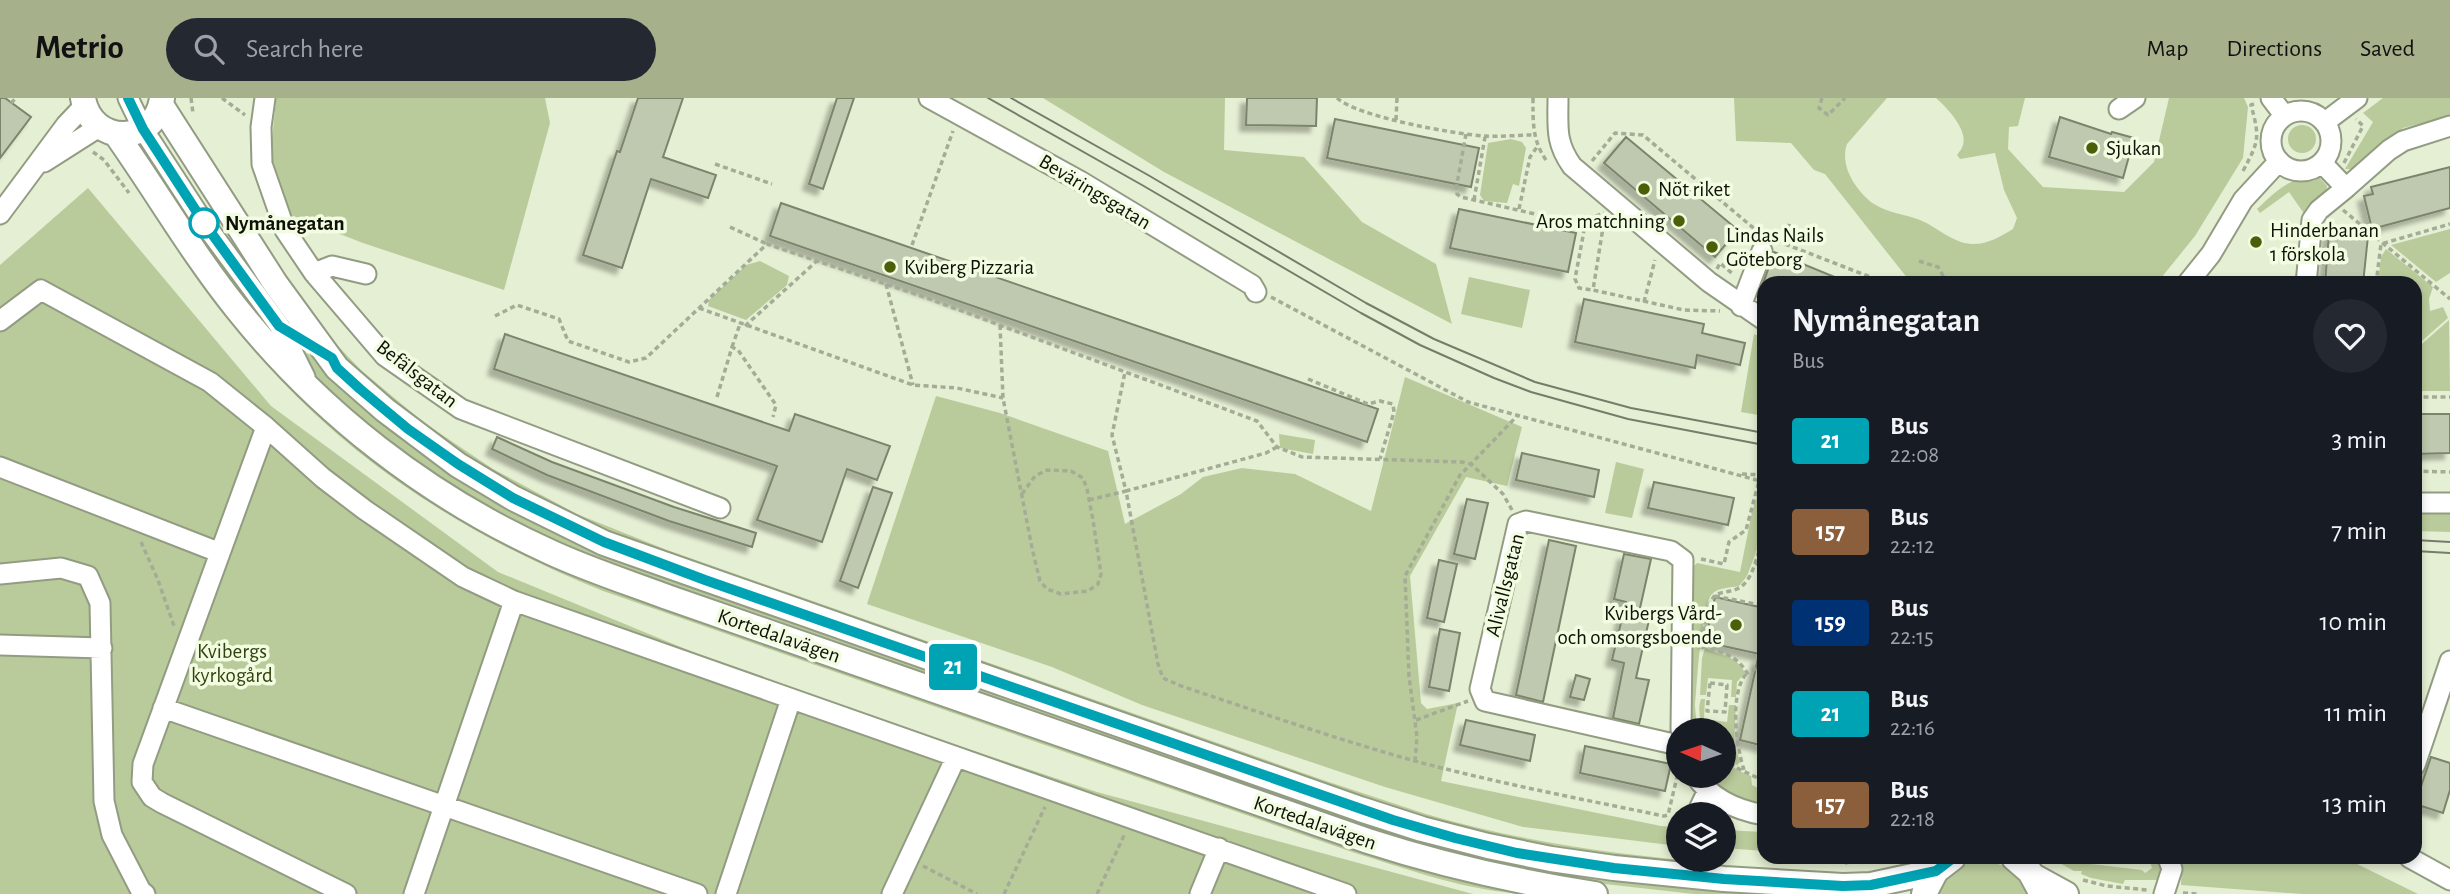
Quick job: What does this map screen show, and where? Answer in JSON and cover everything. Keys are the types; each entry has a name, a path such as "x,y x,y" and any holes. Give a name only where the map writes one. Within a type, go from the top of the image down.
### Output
{"main road":[{"name":"Kortedalavägen","path":"83,102 237,309 286,366 357,432 434,489 519,537 578,564 1378,845 1493,876 1595,894"},
{"name":"Kortedalavägen","path":"143,129 151,122 162,102 275,283 337,368 385,410 458,464 513,498 604,542 659,564 1393,820 1455,838 1551,859 1711,878 1843,886 1871,885 1944,864"},
{"path":"107,131 130,134 143,129"},
{"name":"Kortedalavägen","path":"1924,894 1944,864"},
{"path":"2019,864 2038,886 2073,887"}],"street":[{"path":"128,98 143,129 218,243 279,326 311,389"},
{"name":"Befälsgatan","path":"265,98 261,127 262,164 285,230 314,273 385,355 461,409 720,508"},
{"name":"Beväringsgatan","path":"929,98 1080,181 1252,285 1255,292"},
{"path":"1558,98 1558,136 1562,151 1581,175 1709,282 1733,307 1757,317"},
{"path":"2119,109 2135,98"},
{"path":"2271,98 2284,115"},
{"path":"0,214 83,102"},
{"path":"2325,122 2350,103"},
{"path":"2296,110 2306,110 2318,115 2325,122 2330,131 2333,182 2312,169 2300,171 2288,168 2279,161 2272,148 2271,137 2276,123 2284,115 2296,110"},
{"path":"2307,276 2312,220 2333,182 2403,141 2450,127"},
{"path":"32,171 107,131"},
{"path":"2194,276 2211,254 2243,200 2279,161"},
{"path":"1733,307 1757,245"},
{"path":"314,273 332,266 366,274"},
{"path":"0,321 41,290 210,382 323,478 386,525 463,577 514,601 1346,894"},
{"path":"279,326 332,358"},
{"path":"265,426 141,773 144,789 152,797 345,894"},
{"path":"0,467 218,552"},
{"path":"2422,503 2450,503"},
{"name":"Alivallsgatan","path":"1666,742 1485,701 1480,690 1518,524 1526,522 1671,551 1683,560"},
{"path":"1681,718 1683,560"},
{"path":"0,574 61,568 88,576 100,603 104,801 112,835 145,894"},
{"path":"414,894 514,601"},
{"path":"0,645 102,648"},
{"path":"2422,744 2450,661"},
{"path":"726,894 791,699"},
{"path":"163,708 696,894"},
{"path":"892,894 956,757"},
{"path":"1709,788 1736,808 1757,813"},
{"path":"1200,894 1219,848"},
{"path":"2164,893 2172,869 2170,864"},
{"path":"2421,864 2450,880"}],"path":[{"path":"11,103 16,98"},
{"path":"191,98 191,110 196,119"},
{"path":"222,98 261,127"},
{"path":"1337,98 1353,109 1466,134 1534,135"},
{"path":"1396,120 1397,98"},
{"path":"1822,98 1819,108 1828,115 1845,98"},
{"path":"2350,103 2363,126 2333,182 2381,244 2421,276"},
{"path":"912,244 959,114"},
{"path":"1581,175 1615,133 1643,135 1756,231 1868,276"},
{"path":"1466,134 1456,192 1461,197 1561,220 1586,220 1605,212 1592,290"},
{"path":"1474,200 1485,136"},
{"path":"1519,209 1530,157 1537,147"},
{"path":"715,164 772,184"},
{"path":"1586,220 1575,279 1579,288 1699,312 1733,307"},
{"path":"1785,244 1790,221"},
{"path":"2381,244 2450,224"},
{"path":"730,227 767,244 1000,325 1257,421 1277,447 1302,457 1471,464 1503,494 1518,524"},
{"path":"1756,231 1757,245"},
{"path":"495,316 517,305 559,319 568,341 629,362 646,358 767,244"},
{"path":"2377,276 2381,244"},
{"path":"1644,302 1656,254"},
{"path":"716,397 742,325 818,260"},
{"path":"1919,261 1938,267 1943,276"},
{"path":"1709,282 1720,263 1735,276 1739,267"},
{"path":"2422,277 2450,299"},
{"path":"886,284 913,385"},
{"path":"1255,292 1270,296 1450,395 1468,402 1757,481"},
{"path":"699,308 913,385 957,388 1003,398"},
{"path":"1000,325 1003,398 1022,494 1040,581 1047,589 1061,594 1088,591 1098,584 1101,574 1083,478 1072,471 1047,470 1035,476 1022,494"},
{"path":"732,347 738,350 776,405 773,417"},
{"path":"1125,372 1112,435 1126,491 1157,664 1163,678 1330,736 1486,779 1664,816 1668,815 1674,788"},
{"path":"1308,379 1367,404 1380,401 1393,404 1394,412 1381,459"},
{"path":"2422,397 2450,397"},
{"path":"1415,761 1417,737 1409,676 1405,576 1460,475 1517,415"},
{"path":"1089,500 1266,453 1277,447"},
{"path":"2422,471 2450,472"},
{"path":"1732,474 1757,475"},
{"path":"1683,560 1695,557 1724,564 1729,542 1746,530 1757,495"},
{"path":"131,518 158,580 183,653"},
{"path":"1714,595 1741,586 1757,557"},
{"path":"1714,595 1757,604"},
{"path":"1701,653 1705,620 1714,595"},
{"path":"1702,646 1729,655 1741,663 1747,673"},
{"path":"1744,770 1736,741 1740,682 1747,673 1757,668"},
{"path":"1710,683 1727,685 1725,712 1707,711 1709,698 1710,683"},
{"path":"1698,697 1709,698"},
{"path":"1726,700 1738,701"},
{"path":"1416,720 1468,701"},
{"path":"1736,765 1757,777"},
{"path":"1004,894 1053,791"},
{"path":"1097,894 1132,819"},
{"path":"909,859 977,894"},
{"path":"2073,887 2198,894"}],"green space":[{"path":"276,98 545,98 550,123 504,290 363,243 291,215 270,161"},
{"path":"1043,98 1225,98 1224,150 1304,157 1362,222 1436,264 1452,324 1164,172"},
{"path":"1734,98 1887,98 1847,144 1845,161 1856,186 1879,207 1920,220 1952,238 1979,244 2013,229 2017,218 2004,190 1995,153 1960,159 1957,155 1963,145 1962,132 1955,119 1936,98 2025,98 2018,126 2009,127 2008,149 2043,187 2124,192 2154,162 2169,98 2244,98 2248,107 2243,158 2195,236 2163,276 1906,276 1825,174 1814,170 1791,143 1736,141"},
{"path":"2383,98 2450,98 2450,116 2403,128 2355,169 2345,169 2373,122 2363,113"},
{"path":"2302,125 2312,129 2316,139 2312,149 2302,153 2292,149 2288,139 2292,129"},
{"path":"1511,139 1522,142 1526,148 1519,186 1513,184 1507,203 1484,201 1480,195 1488,143"},
{"path":"2317,175 2327,186 2326,195 2305,215 2289,192 2260,213 2257,209 2284,186 2298,179"},
{"name":"Kvibergs kyrkogård","path":"88,188 271,406 498,572 761,680 1097,792 1473,894 0,894 0,265"},
{"path":"168,228 199,271 454,514 1536,894 1467,886 1355,853 603,591 513,551 428,502 388,474 313,412 278,377 233,324 164,231"},
{"path":"2450,229 2450,273 2436,282 2391,245"},
{"path":"2386,249 2419,276 2379,276 2381,257"},
{"path":"760,261 789,276 787,285 746,320 708,306 709,300 746,265"},
{"path":"1469,277 1530,290 1522,328 1461,314"},
{"path":"2422,278 2433,287 2429,299 2430,311 2443,307 2448,318 2422,341"},
{"path":"299,300 361,370 423,422 493,469 577,514 667,550 1426,814 1534,840 1666,858 1666,862 1577,853 1469,831 1356,797 606,532 501,478 434,435 373,386 326,338"},
{"path":"2449,320 2450,391 2422,391 2422,344"},
{"path":"1754,334 1757,336 1757,415 1741,412"},
{"path":"307,353 498,502 1383,827 1807,894 1694,894 1587,882 1505,868 1373,832 568,549 464,496 381,438 319,381 304,356"},
{"path":"1405,377 1522,427 1507,486 1466,477 1410,576 1421,703 1427,709 1458,703 1441,781 1666,826 1666,845 1523,827 1385,787 1142,705 1052,667 867,604 936,396 1000,413 1108,451 1125,524 1181,494 1203,477 1242,468 1295,474 1371,511"},
{"path":"1279,434 1315,440 1313,454 1280,448"},
{"path":"1616,462 1644,469 1632,518 1605,513"},
{"path":"1757,497 1757,550 1747,576 1739,586 1721,589 1712,594 1708,601 1698,664 1696,718 1690,718 1692,568 1697,563 1740,572"},
{"path":"2422,512 2450,513 2450,532 2422,531"},
{"path":"1705,648 1733,659 1742,667 1745,673 1737,682 1736,697 1731,697 1732,680 1708,678 1706,695 1700,695"},
{"path":"1701,699 1705,699 1704,718 1701,718"},
{"path":"1729,705 1736,705 1735,718 1727,718"},
{"path":"1736,749 1740,762 1736,764"},
{"path":"1736,769 1751,776 1752,785 1757,788 1757,807 1735,800 1720,788 1736,788"},
{"path":"1736,831 1757,832 1757,850 1736,849"},
{"path":"1966,864 1999,864 2011,870 2032,894 1934,894 1942,881"},
{"path":"2062,864 2091,864 2142,870 2145,873 2152,868 2151,864 2163,864 2160,880 2125,880 2123,884 2091,878 2081,874 2082,871 2074,871"},
{"path":"2182,864 2357,864 2418,894 2302,894 2181,885"}],"building":[{"path":"0,98 5,98 31,117 0,158"},
{"path":"638,98 683,98 663,157 716,175 708,198 651,179 622,268 583,255 617,151 620,152"},
{"path":"837,98 854,98 823,189 809,184"},
{"path":"1247,98 1317,98 1316,126 1246,125"},
{"name":"Sjukan","path":"2060,117 2111,134 2112,132 2134,138 2123,178 2049,157"},
{"path":"1335,119 1479,148 1471,187 1327,158"},
{"path":"1626,137 1738,230 1715,257 1604,163"},
{"path":"2450,167 2450,208 2372,229 2364,196 2373,194 2371,187"},
{"path":"781,203 1378,409 1367,442 770,236"},
{"path":"1459,209 1576,233 1568,272 1450,248"},
{"path":"2329,233 2368,236 2364,276 2326,276"},
{"path":"1774,252 1832,276 1766,276"},
{"path":"1584,299 1704,324 1702,333 1745,343 1740,365 1697,355 1695,368 1575,342"},
{"path":"505,334 789,431 795,414 890,446 877,480 847,469 822,542 757,520 777,466 494,369"},
{"path":"2422,414 2450,414 2450,453 2422,454"},
{"path":"497,437 552,462 674,507 756,533 752,547 669,521 547,475 492,449"},
{"path":"1522,453 1599,470 1594,497 1516,480"},
{"path":"1654,482 1734,498 1728,525 1648,508"},
{"path":"873,487 892,493 858,588 840,581"},
{"path":"1467,499 1488,503 1475,559 1454,554"},
{"path":"1549,540 1576,546 1543,702 1516,695"},
{"path":"1624,554 1651,559 1638,617 1649,620 1636,678 1649,680 1639,724 1613,718 1624,663 1612,660 1626,602 1614,599"},
{"path":"1439,560 1457,564 1444,622 1427,618"},
{"name":"Kvibergs Vård- och omsorgsboende","path":"1715,597 1757,606 1757,653 1705,642"},
{"path":"1440,629 1460,633 1449,691 1429,687"},
{"path":"1757,663 1757,744 1740,740"},
{"path":"1576,675 1590,679 1584,700 1570,697"},
{"path":"1466,720 1535,735 1530,761 1460,745"},
{"path":"1585,746 1666,763 1666,786 1665,791 1580,773"},
{"path":"2431,757 2450,763 2450,790 2443,813 2422,806 2422,783"}],"tram line":[{"path":"988,98 1420,345 1531,392 1628,419 1757,444"},
{"path":"1011,98 1366,303 1434,339 1535,382 1631,408 1757,432"},
{"path":"2422,540 2450,542"},
{"path":"2422,551 2450,553"}],"bus line":[{"name":"21","path":"128,98 143,129 204,223 279,326 332,358 337,368 360,389 408,429 458,464 513,498 604,542 659,564 1360,809 1471,842 1517,853 1614,868 1833,886 1871,885 1936,871 1943,864"}],"place":[{"name":"Sjukan","path":"2092,148"},
{"name":"Nöt riket","path":"1644,189"},
{"name":"Aros matchning","path":"1679,221"},
{"name":"Nymånegatan","path":"204,223"},
{"name":"Hinderbanan 1 förskola","path":"2256,242"},
{"name":"Lindas Nails Göteborg","path":"1712,247"},
{"name":"Kviberg Pizzaria","path":"890,267"},
{"name":"Kvibergs Vård- och omsorgsboende","path":"1736,625"}]}
